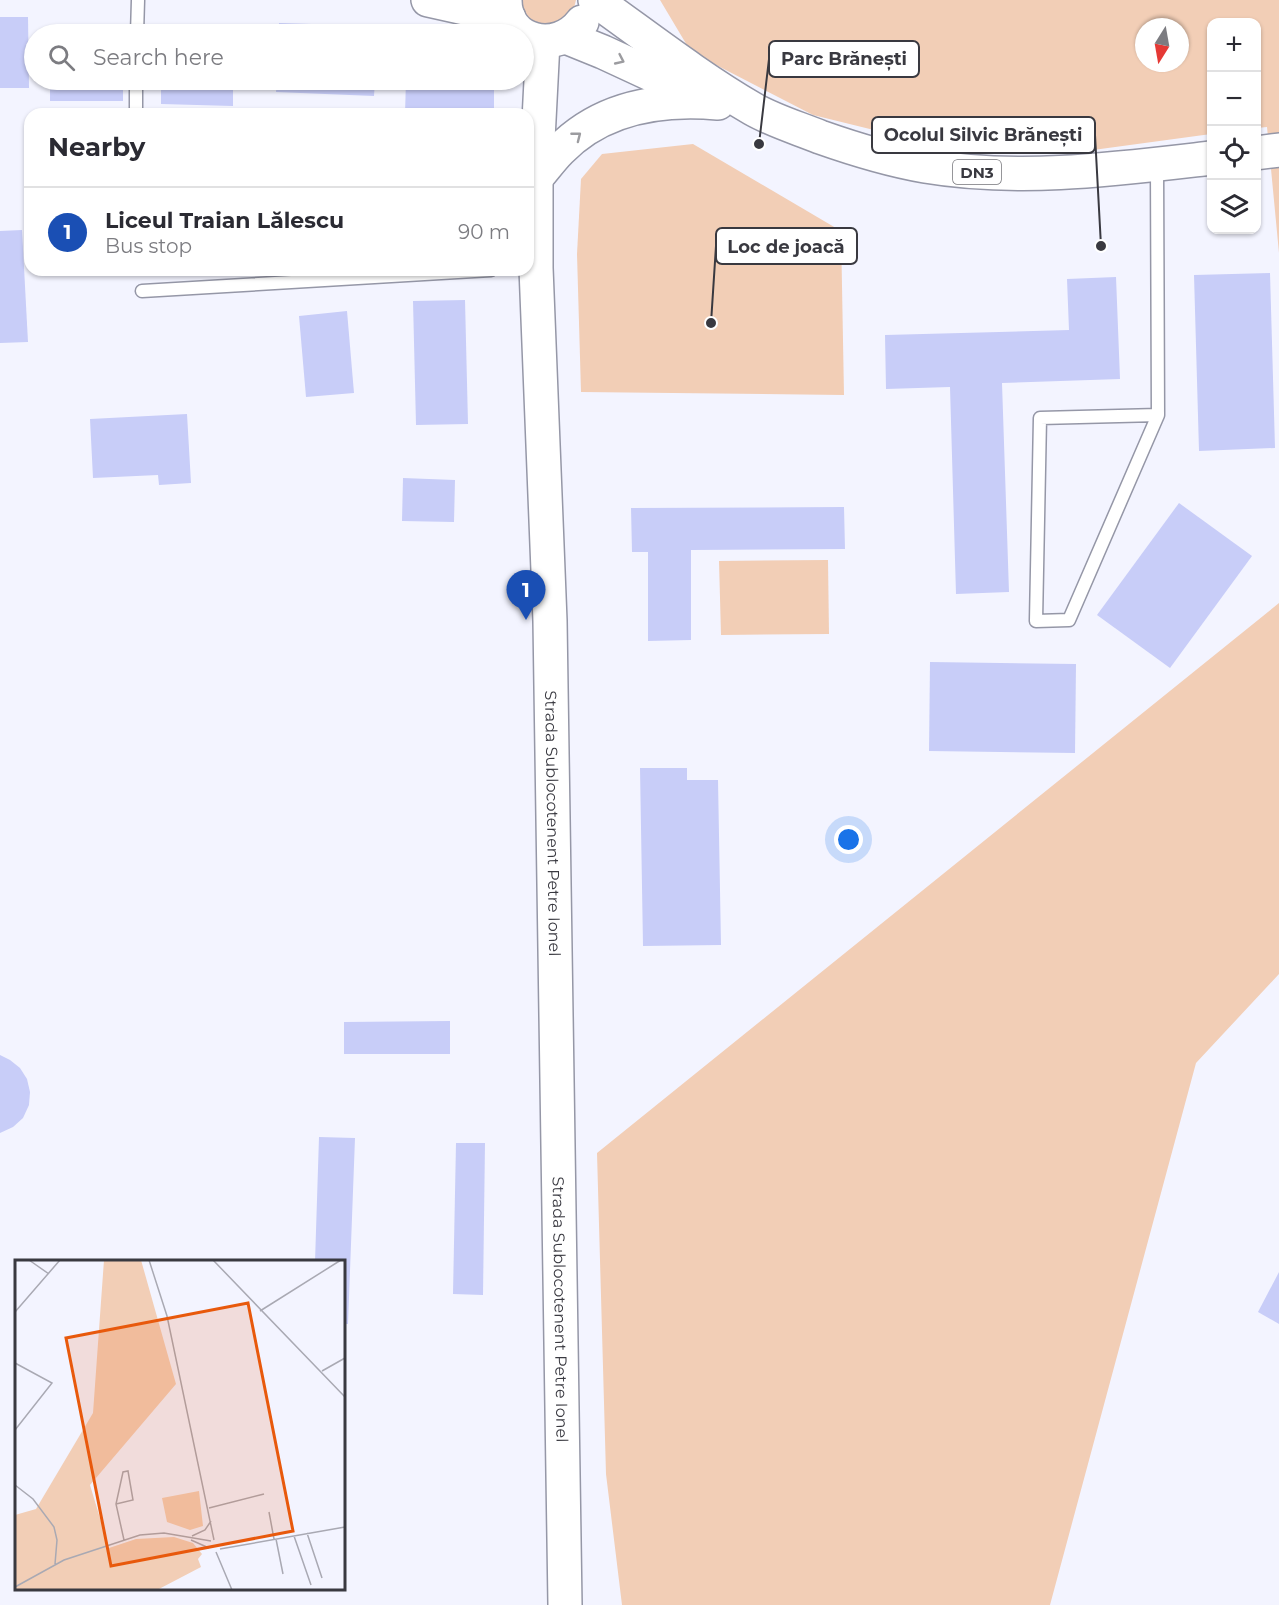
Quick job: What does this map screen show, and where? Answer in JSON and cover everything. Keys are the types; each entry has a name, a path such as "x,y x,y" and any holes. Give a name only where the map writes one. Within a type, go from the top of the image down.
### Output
{"main road":[{"path":"428,0 507,9 514,24"},
{"path":"534,38 555,39 576,29 584,19 588,0"},
{"name":"DN3","path":"596,0 685,65 753,109 769,117 872,154 925,166 982,172 1039,174 1207,159"},
{"name":"DN3","path":"555,39 603,52 672,84 753,109"},
{"name":"Strada Sublocotenent Petre Ionel","path":"534,223 536,178 555,39"},
{"path":"536,178 561,149 591,125 617,113 649,104 683,101 717,103 753,109"},
{"path":"1261,152 1279,150"},
{"name":"Strada Sublocotenent Petre Ionel","path":"532,276 550,621 566,1605"}],"lane":[{"path":"137,24 138,0"},
{"path":"136,90 136,108"},
{"path":"1157,165 1158,414 1069,620 1036,621 1040,418 1158,414"},
{"path":"141,291 391,276"}],"shaded area":[{"path":"517,0 576,0 572,16 556,28 528,23"},
{"path":"660,0 1279,0 1279,253 1267,127 1261,128 1261,18 1207,18 1207,135 1071,153 951,149 813,115 691,52"},
{"path":"693,144 841,231 844,395 581,392 577,254 581,179 602,154"},
{"path":"828,560 829,634 721,635 719,561"},
{"path":"1279,603 1279,974 1196,1063 1050,1605 622,1605 606,1474 597,1153"}],"building":[{"path":"0,17 28,17 28,24 24,24 24,88 0,88"},
{"path":"50,90 123,90 123,101 50,101"},
{"path":"161,90 233,90 233,106 161,104"},
{"path":"276,90 374,90 374,96 276,92"},
{"path":"406,90 494,90 494,108 405,108"},
{"path":"22,230 28,342 0,343 0,231"},
{"path":"1270,273 1275,448 1199,451 1194,275"},
{"path":"1116,277 1120,379 1002,383 1009,592 956,594 950,387 886,389 885,335 1069,330 1067,279"},
{"path":"465,300 468,424 416,425 413,301"},
{"path":"347,311 354,393 306,397 299,316"},
{"path":"187,414 191,483 159,485 158,475 93,478 90,419"},
{"path":"403,478 455,480 454,522 402,521"},
{"path":"1179,503 1252,556 1170,668 1097,615"},
{"path":"844,507 845,549 691,550 691,640 648,641 648,552 632,552 631,508"},
{"path":"930,662 1076,664 1075,753 929,751"},
{"path":"640,768 687,768 687,780 718,780 721,945 643,946"},
{"path":"450,1021 450,1054 344,1054 344,1022"},
{"path":"0,1055 20,1068 27,1079 30,1092 29,1105 23,1118 13,1127 0,1133"},
{"path":"319,1137 355,1138 348,1324 345,1324 345,1260 315,1260"},
{"path":"456,1143 485,1143 483,1295 453,1294"},
{"path":"1279,1272 1279,1324 1258,1312"}],"place":[{"name":"Parc Brănești","path":"759,144"},
{"name":"Ocolul Silvic Brănești","path":"1101,246"},
{"name":"Loc de joacă","path":"711,323"},
{"name":"Liceul Traian Lălescu","path":"526,620"}]}
